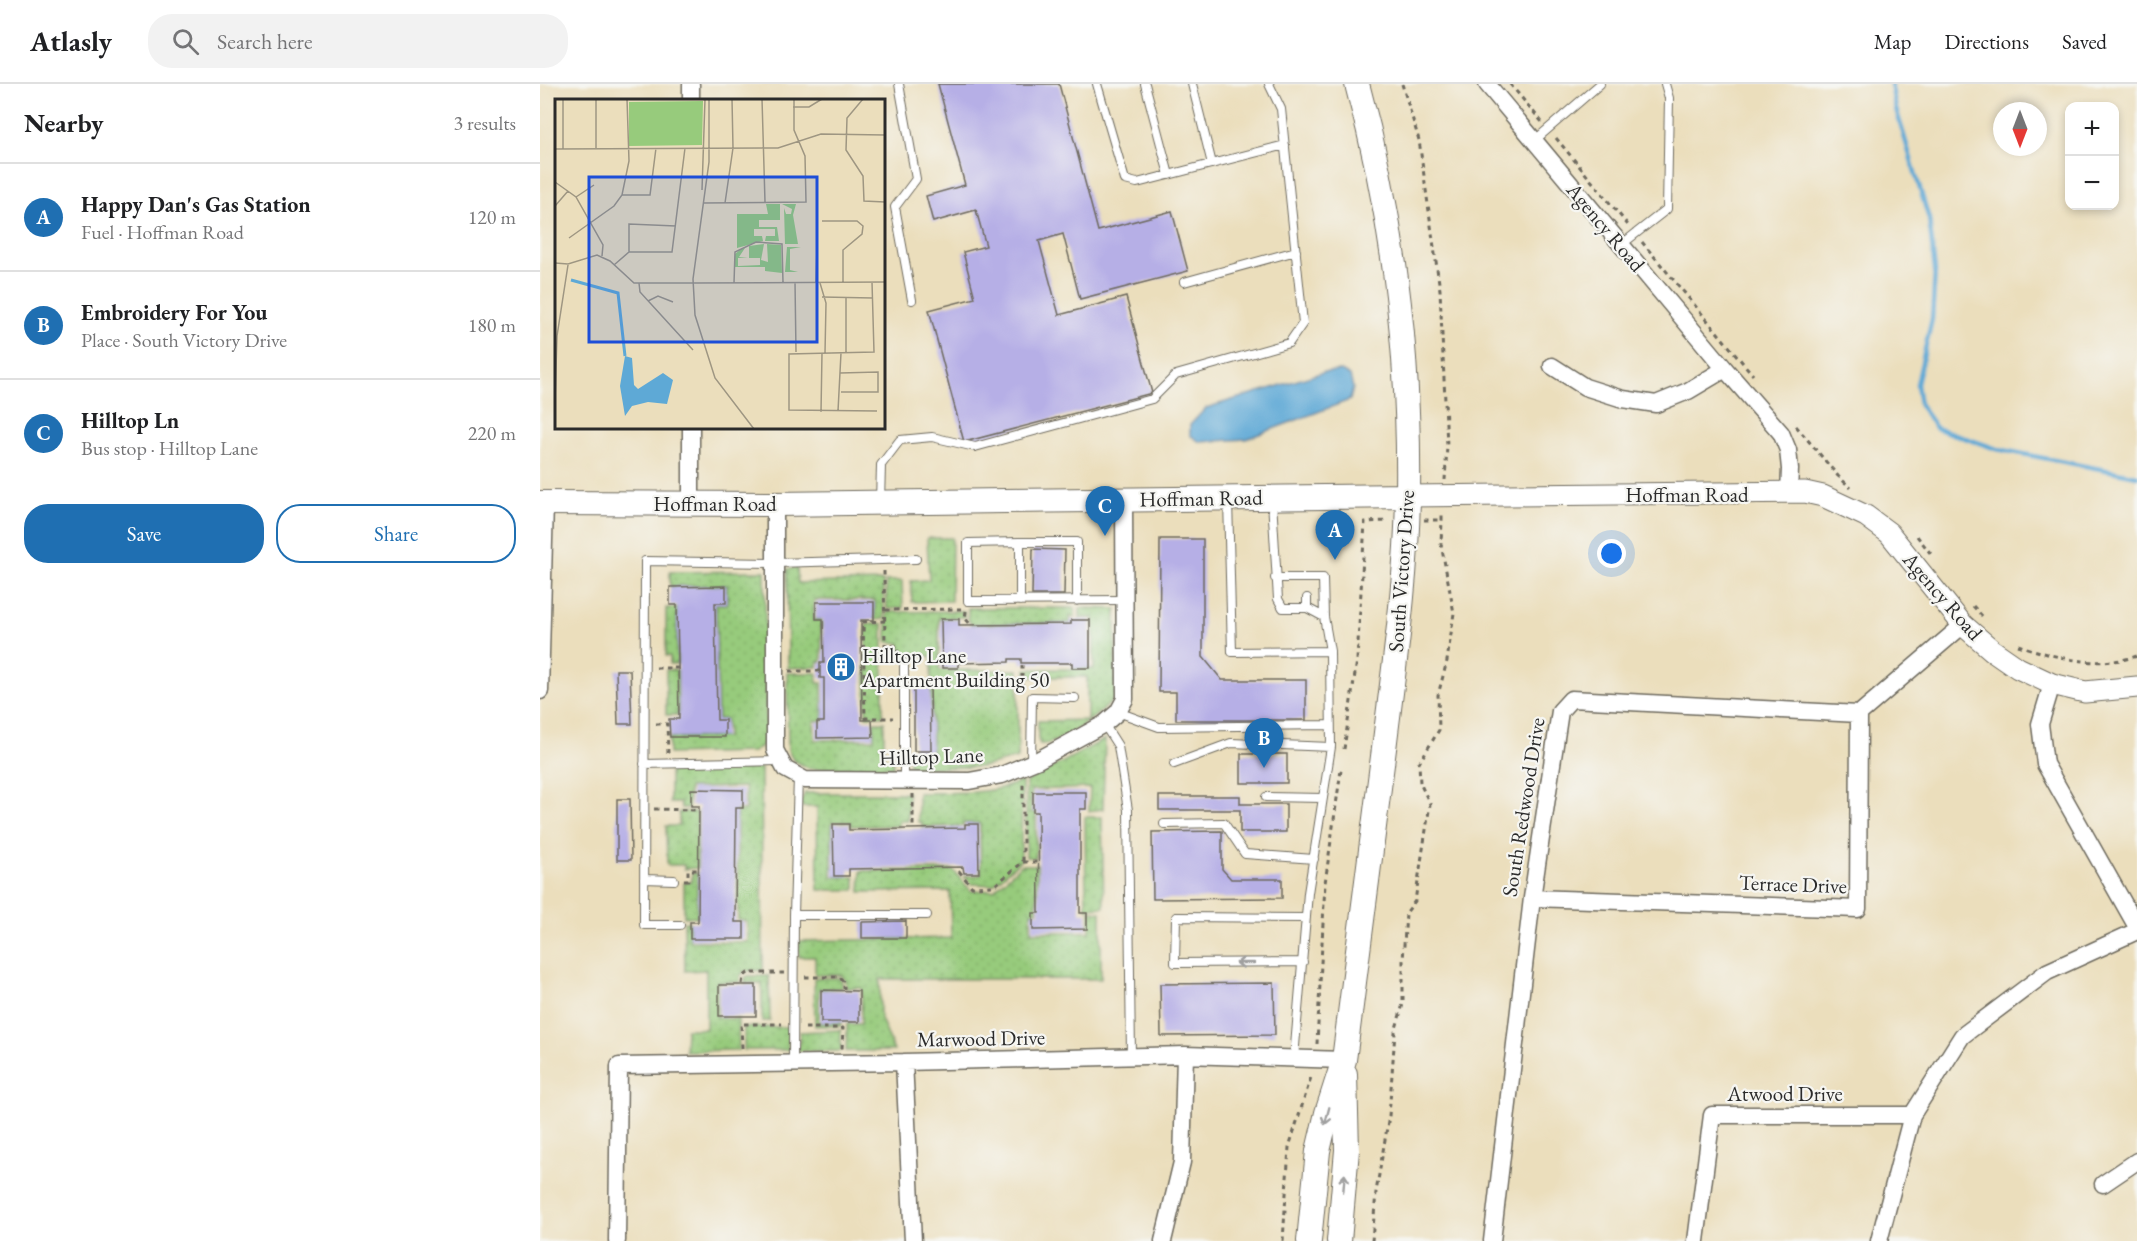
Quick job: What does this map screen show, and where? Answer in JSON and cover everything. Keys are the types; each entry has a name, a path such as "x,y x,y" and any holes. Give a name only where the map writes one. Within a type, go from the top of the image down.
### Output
{"main road":[{"name":"South Victory Drive","path":"1339,1241 1347,1150 1344,1060 1402,600 1408,496 1405,358 1397,274 1380,174 1357,84"},
{"name":"Hoffman Road","path":"542,503 775,504 1408,496"},
{"name":"South Victory Drive","path":"1309,1241 1318,1151 1344,1060"}],"street":[{"name":"Agency Road","path":"1486,84 1781,434 1788,450 1789,493 1805,492 1822,496 1866,516 1889,533 1963,625 1992,650 2018,668 2052,684 2085,692 2137,687"},
{"path":"1552,366 1585,387 1623,399 1656,404 1688,391 1725,369"},
{"path":"691,429 691,504"},
{"name":"Hoffman Road","path":"1408,496 1789,493"},
{"path":"1118,712 1125,699 1124,499"},
{"path":"540,691 542,503"},
{"path":"775,504 775,750 785,769 798,777"},
{"path":"1859,714 1963,625"},
{"path":"1879,1241 1912,1115 1962,1036 2047,972 2137,929 2045,764 2040,724 2052,684"},
{"name":"South Redwood Drive","path":"1492,1241 1532,898 1560,711 1571,699 1859,714"},
{"name":"Hilltop Lane","path":"798,777 805,780 969,781 1002,775 1027,765 1104,724 1118,712"},
{"name":"Terrace Drive","path":"1532,898 1858,909 1859,714"},
{"path":"1163,1241 1182,1162 1185,1055"},
{"name":"Marwood Drive","path":"617,1241 619,1066 1185,1055 1344,1060"},
{"path":"904,1062 913,1241"},
{"name":"Atwood Drive","path":"1696,1241 1712,1115 1912,1115"},
{"path":"2103,1184 2137,1161"}],"lane":[{"path":"899,84 916,178 895,207 912,300"},
{"path":"1098,84 1125,180 1137,183 1285,145"},
{"path":"1145,84 1169,175"},
{"path":"1192,84 1212,164"},
{"path":"880,502 881,465 900,440 932,437 975,447 1152,399 1176,375 1289,343 1303,323 1281,109 1269,84"},
{"path":"1534,141 1600,84"},
{"path":"1621,245 1667,209 1669,98 1665,84"},
{"path":"1184,282 1296,251"},
{"path":"1272,497 1278,599 1283,608 1307,608 1324,617"},
{"path":"1228,498 1232,652 1330,651"},
{"path":"1020,542 1020,601"},
{"path":"1077,601 1077,542 968,543 968,601 1077,601 1125,600"},
{"path":"680,925 644,925 645,561 776,562 916,559"},
{"path":"1275,578 1323,578 1324,617 1330,651 1330,747 1306,918 1294,1058"},
{"path":"1307,598 1307,608"},
{"path":"904,663 904,718 908,780"},
{"path":"1027,765 1032,698 1075,698"},
{"path":"1118,712 1159,727 1330,726"},
{"path":"1104,724 1118,746 1128,810 1131,1057"},
{"path":"1173,764 1231,743 1330,747"},
{"path":"644,764 780,761"},
{"path":"793,1064 798,777"},
{"path":"1266,797 1323,798"},
{"path":"1164,824 1224,823 1245,854 1314,859"},
{"path":"644,879 674,880"},
{"path":"794,915 927,915"},
{"path":"1304,962 1175,963 1176,917 1306,918"}],"path":[{"path":"1372,1241 1376,1192 1389,1116 1395,1032 1403,1004 1406,913 1415,901 1430,804 1420,783 1419,763 1439,730 1438,695 1447,661 1454,614 1441,544 1447,446 1440,290 1419,140 1401,84"},
{"path":"1510,84 1756,378"},
{"path":"1794,423 1838,476 1856,493"},
{"path":"1343,753 1357,660 1365,522 1442,519"},
{"path":"1910,529 1934,558"},
{"path":"884,560 885,645 897,646 897,653 904,663"},
{"path":"1971,604 1985,619"},
{"path":"885,610 966,609 965,618 971,625"},
{"path":"885,621 863,622 865,718 904,718"},
{"path":"2017,644 2048,655 2084,662 2120,662 2137,656"},
{"path":"644,668 678,668"},
{"path":"775,671 820,671"},
{"path":"644,723 668,724 668,764"},
{"path":"1023,862 1027,765"},
{"path":"1283,1241 1289,1147 1317,1059 1325,883 1342,765"},
{"path":"908,780 913,829"},
{"path":"644,809 697,810"},
{"path":"959,871 972,887 994,886 1023,862 1038,862"},
{"path":"674,880 688,880 688,870 699,870"},
{"path":"742,984 743,976 748,973 840,977 844,983 844,989"},
{"path":"742,1064 741,1024 843,1028 842,1063"}],"green space":[{"path":"927,538 952,538 951,601 912,602 911,581 929,580"},
{"path":"797,568 798,583 883,581 884,619 875,620 875,600 814,600 814,620 821,620 822,661 818,662 818,667 788,668 787,569"},
{"path":"765,571 766,738 753,752 669,754 669,738 727,737 726,719 718,719 716,604 727,604 727,585 670,586 670,572"},
{"path":"886,581 902,581 903,608 887,609"},
{"path":"666,608 677,608 677,664 670,664 670,656 666,656"},
{"path":"968,608 1075,608 1075,617 1070,617 1070,623 971,624 968,619"},
{"path":"1080,608 1116,609 1115,698 1091,719 1069,734 1058,740 1040,744 1038,721 1087,720 1087,677 1026,677 1026,669 1094,669 1094,618 1080,618"},
{"path":"964,611 964,617 939,618 939,670 1018,670 1018,758 982,767 912,768 909,759 920,753 932,752 931,656 901,655 900,643 887,642 887,612"},
{"path":"866,624 883,624 883,716 866,716"},
{"path":"666,670 677,670 678,715 666,715"},
{"path":"787,673 817,673 817,683 822,683 823,720 814,721 815,740 874,739 874,722 884,722 884,759 893,759 893,767 810,769 793,760 788,750"},
{"path":"1105,739 1103,809 1089,811 1090,788 1031,790 1031,812 1036,813 1036,858 1026,857 1026,782"},
{"path":"761,768 763,970 745,971 740,976 740,982 717,982 717,1018 738,1019 739,1050 685,1051 686,1029 706,1029 706,970 685,971 684,922 689,922 690,941 748,942 747,921 738,920 737,810 745,810 745,787 689,788 688,808 681,808 680,803 670,803 670,770"},
{"path":"1022,781 1021,860 993,885 971,884 964,876 981,875 980,823 963,823 963,826 922,827 922,822 918,822 918,793 984,791"},
{"path":"805,793 908,793 908,821 899,821 899,826 851,826 851,822 832,822 832,877 855,877 855,890 818,890 817,807 802,807 801,801"},
{"path":"679,812 697,812 697,868 684,869 684,865 667,865 666,826 679,826"},
{"path":"1085,817 1102,817 1104,907 1086,908"},
{"path":"1021,865 1037,865 1037,911 1031,912 1031,932 1090,932 1090,911 1101,912 1101,979 880,979 880,1016 894,1051 846,1051 847,1024 861,1024 862,988 846,988 846,981 841,975 815,975 815,957 799,957 799,941 951,938 950,891 860,892 861,871 953,870 971,891 994,890"},
{"path":"692,873 697,873 697,917 684,917 684,883 692,882"},
{"path":"769,976 770,1021 762,1021 762,983 745,983 745,978"},
{"path":"814,978 839,978 842,982 842,988 819,989 819,1023 841,1023 841,1026 815,1026"},
{"path":"744,1027 788,1027 788,1050 744,1050"},
{"path":"841,1030 841,1051 798,1051 800,1032"}],"water":[{"path":"1341,371 1350,376 1353,388 1350,400 1246,439 1200,442 1190,435 1190,425 1206,408 1324,372"}],"building":[{"path":"938,84 1059,84 1098,231 1172,211 1188,271 1080,299 1063,234 1039,241 1059,315 1126,297 1152,393 964,442 929,310 975,298 963,252 986,246 976,210 933,222 926,196 965,185"},
{"path":"1160,539 1203,539 1203,657 1222,680 1306,680 1306,720 1176,720 1176,692 1159,692"},
{"path":"1033,549 1065,550 1064,595 1032,595"},
{"path":"726,586 726,603 715,603 717,720 725,720 725,737 670,737 669,719 679,719 677,605 670,605 670,587"},
{"name":"Hilltop Lane Apartment Building 50","path":"816,602 874,602 874,620 861,620 862,720 872,720 873,737 817,738 817,722 824,722 824,678 820,678 820,663 824,663 823,619 816,619"},
{"path":"941,619 959,619 959,625 1071,624 1071,620 1090,620 1090,668 1072,668 1072,663 1021,663 1021,659 1009,659 1009,662 958,663 958,668 942,668"},
{"path":"616,670 630,670 632,724 618,724"},
{"path":"914,683 930,683 931,751 914,751"},
{"path":"1241,754 1287,754 1287,783 1241,783"},
{"path":"691,789 743,790 743,808 736,808 735,922 744,922 744,939 690,939 690,922 698,922 699,806 691,806"},
{"path":"1033,792 1086,792 1086,809 1080,809 1080,913 1087,913 1087,929 1033,930 1033,913 1039,913 1038,812 1033,812"},
{"path":"1159,796 1240,796 1240,804 1286,804 1286,832 1240,832 1240,810 1159,810"},
{"path":"617,799 630,799 631,860 617,860"},
{"path":"833,824 849,824 849,830 965,828 965,824 978,824 979,873 964,873 963,867 849,869 849,876 834,876"},
{"path":"1222,831 1222,869 1231,879 1282,879 1282,898 1153,899 1152,832"},
{"path":"906,921 906,938 862,938 862,922"},
{"path":"1274,983 1275,1035 1161,1036 1160,984"},
{"path":"719,985 756,985 756,1016 719,1016"},
{"path":"821,990 859,991 859,1022 821,1022"}],"waterway":[{"path":"1891,84 1896,109 1929,219 1935,271 1932,319 1917,384 1920,405 1936,428 1997,449 2137,476"}],"place":[{"name":"Hilltop Ln","path":"1105,536"},
{"name":"Happy Dan's Gas Station","path":"1335,560"},
{"name":"Hilltop Lane Apartment Building 50","path":"841,667"},
{"name":"Embroidery For You","path":"1264,768"}]}
